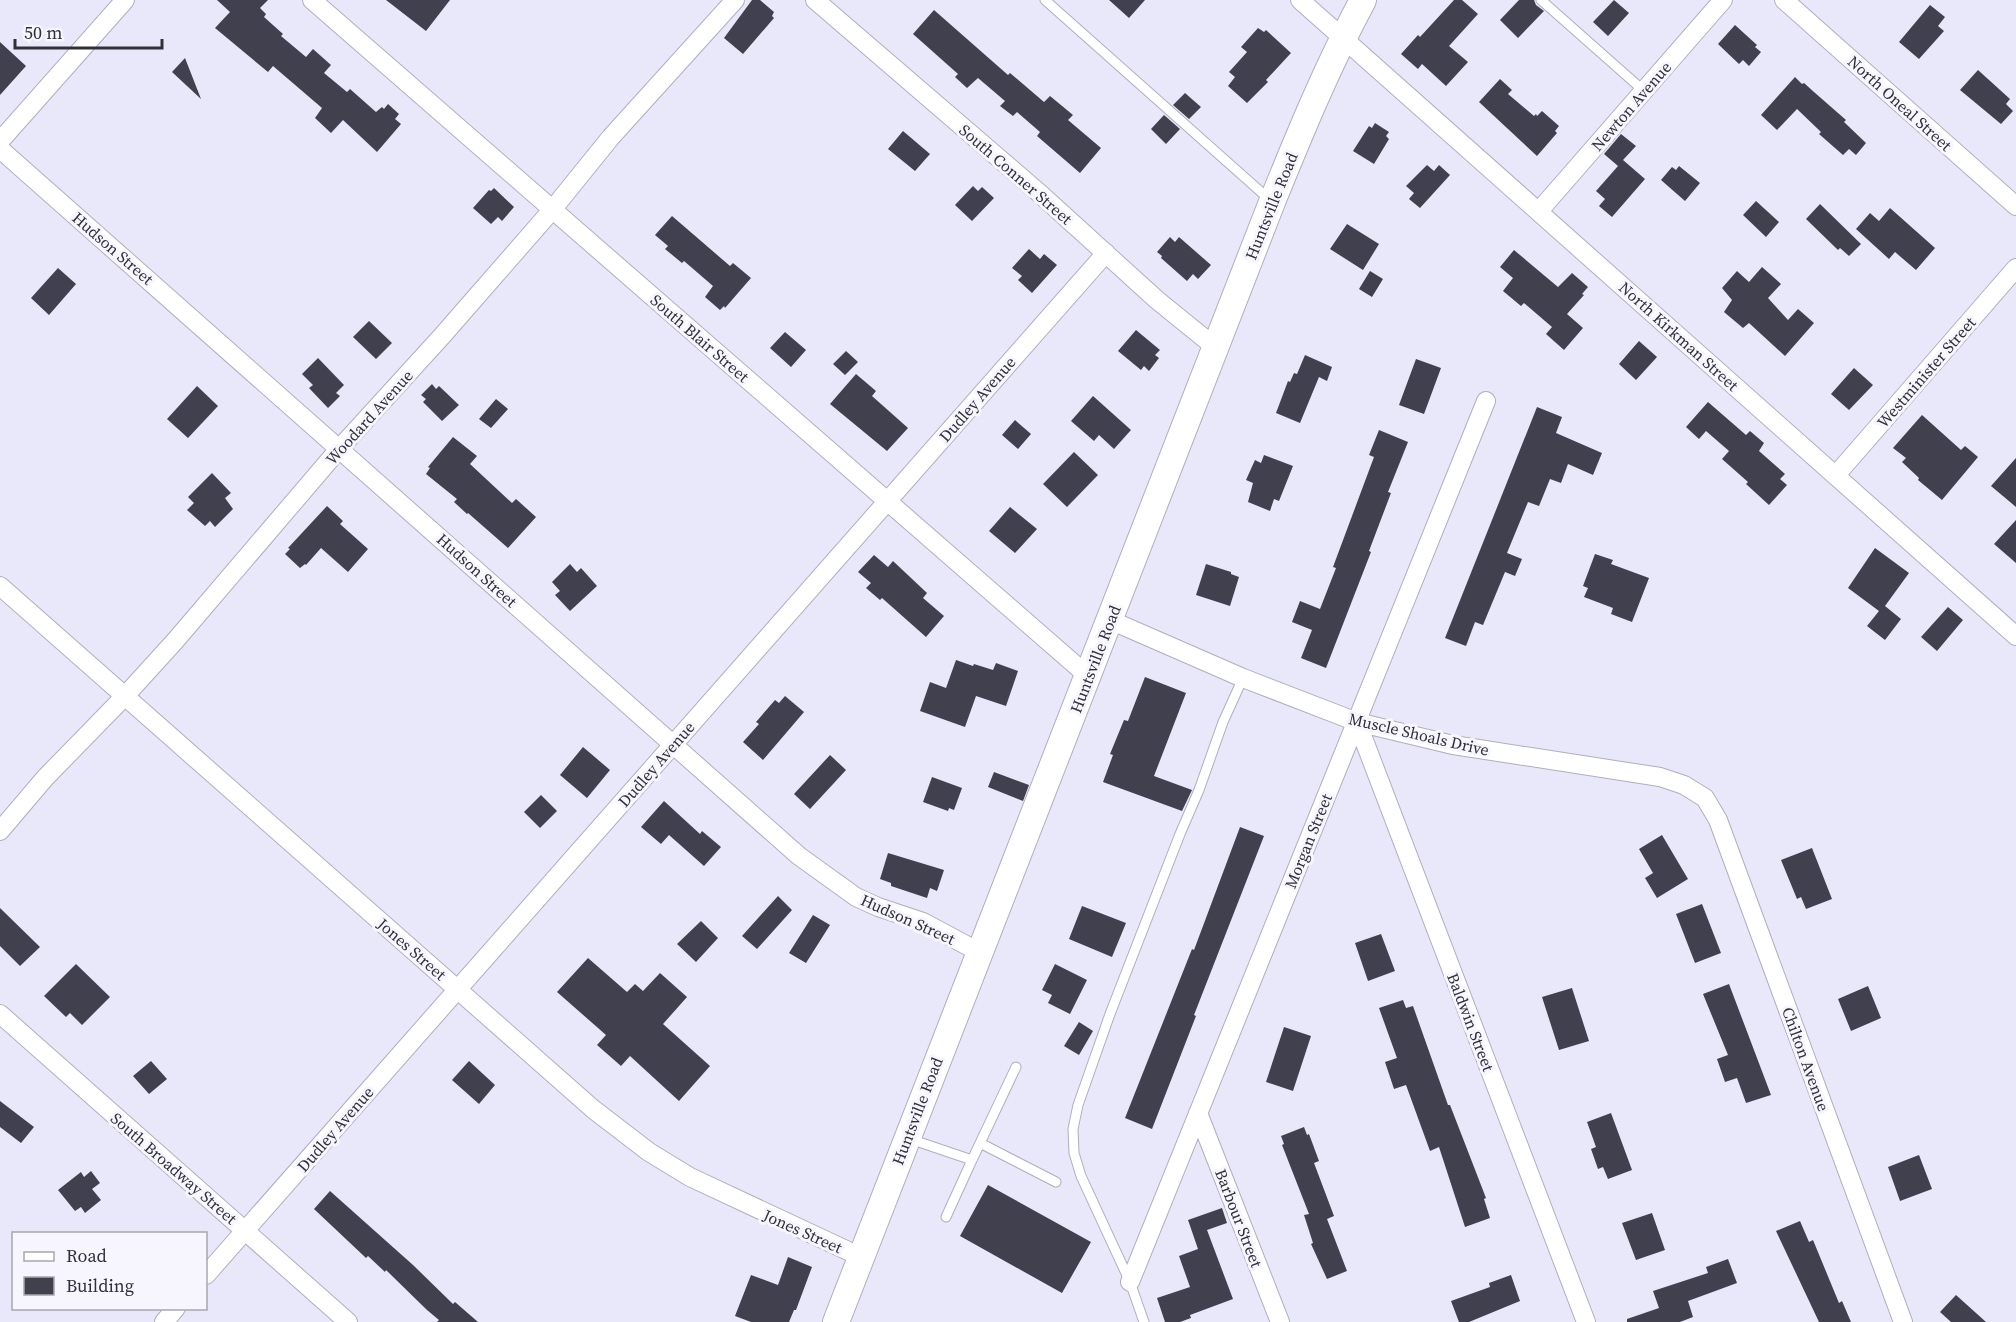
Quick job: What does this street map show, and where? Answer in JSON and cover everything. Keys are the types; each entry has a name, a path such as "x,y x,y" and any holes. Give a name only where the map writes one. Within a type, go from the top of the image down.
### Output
{"main road":[{"name":"Huntsville Road","path":"836,1322 1272,202 1307,116 1343,37 1363,0"}],"street":[{"path":"0,141 125,0"},
{"name":"South Blair Street","path":"312,0 1088,676"},
{"name":"Woodard Avenue","path":"0,831 45,778 125,696 339,449 552,210 611,137 735,0"},
{"name":"South Conner Street","path":"816,0 1157,300 1215,347"},
{"name":"North Kirkman Street","path":"1300,0 2016,636"},
{"name":"Newton Avenue","path":"1539,211 1723,0"},
{"name":"North Oneal Street","path":"1784,0 2016,206"},
{"name":"Hudson Street","path":"0,149 799,856 856,897 923,922 979,952"},
{"name":"Dudley Avenue","path":"207,1274 1106,253"},
{"name":"Westminister Street","path":"1836,475 2016,268"},
{"name":"Morgan Street","path":"1130,1282 1486,401"},
{"name":"Jones Street","path":"0,586 593,1109 649,1152 690,1177 861,1257"},
{"name":"Muscle Shoals Drive","path":"1110,620 1243,678 1356,722 1453,745 1660,777 1684,785 1705,798"},
{"name":"Baldwin Street","path":"1356,722 1586,1322"},
{"name":"Chilton Avenue","path":"1705,798 1718,820 1903,1322"},
{"name":"South Broadway Street","path":"0,1014 348,1322"},
{"name":"Barbour Street","path":"1198,1113 1280,1322"},
{"path":"165,1322 174,1310"}],"lane":[{"path":"1045,0 1272,202"},
{"path":"1541,0 1644,91"},
{"path":"1144,1322 1130,1282 1081,1176 1074,1153 1073,1129 1078,1105 1110,1014 1199,790 1223,722 1243,678"},
{"path":"945,1216 1016,1067"},
{"path":"907,1138 972,1160"},
{"path":"980,1143 1056,1182"}],"building":[{"path":"217,0 268,0 260,8 266,14 264,17 283,34 281,36 306,57 313,49 331,65 324,73 347,92 350,89 376,112 382,107 384,109 388,104 399,114 395,119 401,124 377,152 343,120 331,133 315,118 322,108 273,66 268,72 215,28 230,12"},
{"path":"386,0 450,0 426,31"},
{"path":"752,0 760,0 774,12 772,16 774,18 743,54 724,38"},
{"path":"1109,0 1145,0 1129,18"},
{"path":"1454,0 1462,0 1478,14 1449,46 1468,62 1446,86 1422,64 1418,69 1401,54"},
{"path":"1519,0 1534,0 1536,5 1544,11 1518,38 1500,20"},
{"path":"1614,0 1629,13 1608,36 1593,22"},
{"path":"1930,5 1945,17 1938,26 1944,31 1919,59 1899,42"},
{"path":"934,10 1008,75 1010,73 1044,102 1050,96 1073,115 1068,120 1101,148 1080,173 1037,136 1040,132 1017,112 1013,116 1000,106 1005,101 978,78 967,88 955,77 958,74 913,34"},
{"path":"1735,25 1757,45 1755,47 1761,52 1749,66 1743,60 1739,64 1718,44"},
{"path":"1258,28 1264,32 1266,30 1291,53 1266,80 1268,82 1247,103 1228,86 1235,77 1229,72 1247,52 1241,47"},
{"path":"0,42 26,66 0,95"},
{"path":"185,58 201,99 172,72"},
{"path":"1978,70 2010,99 2006,104 2013,111 2001,124 1960,90"},
{"path":"1795,77 1846,120 1844,122 1866,143 1856,155 1849,149 1843,155 1819,134 1821,132 1797,109 1777,130 1761,115"},
{"path":"1500,79 1512,90 1508,94 1534,116 1542,111 1559,126 1555,131 1557,133 1537,156 1479,102"},
{"path":"1185,93 1201,107 1189,119 1173,105"},
{"path":"1164,115 1180,129 1166,144 1151,129"},
{"path":"1375,123 1389,132 1386,136 1389,139 1374,164 1353,151 1369,126 1372,128"},
{"path":"903,131 930,154 915,171 888,149"},
{"path":"1621,134 1636,146 1623,160 1645,179 1612,217 1599,206 1605,199 1596,191 1618,166 1604,154"},
{"path":"1427,165 1434,171 1439,165 1450,175 1420,208 1409,199 1414,193 1406,186"},
{"path":"1679,166 1700,183 1685,201 1661,180 1672,167 1676,170"},
{"path":"973,186 978,191 982,187 994,198 972,221 955,205"},
{"path":"494,188 514,207 502,221 498,217 491,224 473,208 489,190"},
{"path":"1756,201 1779,222 1766,237 1743,215"},
{"path":"1820,204 1861,244 1849,256 1840,248 1838,250 1806,219"},
{"path":"1890,208 1935,248 1916,270 1895,252 1889,259 1856,229 1870,213 1879,221"},
{"path":"672,216 730,266 733,263 751,278 725,308 724,306 720,310 705,297 713,286 684,261 682,263 665,249 668,246 655,235"},
{"path":"1347,224 1379,244 1363,270 1330,249"},
{"path":"1170,237 1175,242 1179,237 1211,265 1198,279 1193,274 1187,281 1157,252"},
{"path":"1029,249 1040,259 1044,254 1057,265 1032,293 1018,280 1022,276 1012,268"},
{"path":"1514,250 1558,287 1572,273 1588,287 1567,314 1583,328 1564,350 1546,334 1552,327 1524,303 1521,306 1503,291 1513,278 1500,267"},
{"path":"1762,267 1781,284 1768,298 1788,320 1798,309 1814,323 1785,356 1749,323 1743,328 1724,312 1732,300 1722,288 1737,271 1749,282"},
{"path":"58,268 76,284 49,315 31,298"},
{"path":"1370,271 1383,279 1372,297 1359,289"},
{"path":"369,321 392,343 376,359 353,337"},
{"path":"1136,330 1160,350 1155,355 1159,358 1149,371 1144,366 1141,370 1118,351"},
{"path":"785,332 806,350 791,367 770,348"},
{"path":"1639,341 1657,357 1636,380 1619,364"},
{"path":"846,351 858,362 845,375 833,364"},
{"path":"1305,355 1332,367 1327,381 1319,377 1300,423 1276,413 1288,381 1290,382 1294,373 1297,374"},
{"path":"318,358 344,385 336,393 340,396 328,408 309,388 313,385 302,374"},
{"path":"1416,359 1441,368 1424,414 1399,405"},
{"path":"1854,368 1873,385 1849,410 1831,394"},
{"path":"856,374 876,391 872,396 908,428 887,451 830,404"},
{"path":"432,384 436,389 439,386 459,405 442,421 423,402 426,399 421,395"},
{"path":"197,386 218,406 188,438 167,419"},
{"path":"1093,396 1131,430 1114,449 1099,435 1094,441 1071,421"},
{"path":"496,399 508,409 491,428 479,419"},
{"path":"1708,402 1746,435 1750,431 1764,443 1759,451 1785,474 1780,479 1787,485 1769,505 1722,459 1729,451 1706,431 1699,439 1686,427"},
{"path":"1537,407 1562,417 1556,433 1602,453 1593,475 1568,464 1561,483 1550,479 1539,506 1528,502 1507,553 1522,559 1515,576 1505,572 1483,625 1475,622 1466,646 1445,638"},
{"path":"1922,415 1961,450 1965,446 1978,457 1942,500 1918,480 1919,478 1902,462 1906,458 1893,448"},
{"path":"1015,420 1031,434 1018,449 1002,435"},
{"path":"1379,430 1408,442 1388,492 1391,493 1369,551 1371,552 1326,668 1301,658 1312,630 1292,622 1300,601 1320,609 1336,568 1333,567 1374,457 1369,455"},
{"path":"453,437 477,456 470,464 512,503 516,499 536,517 508,548 467,514 454,502 457,499 426,474 430,468 428,467"},
{"path":"1074,452 1098,475 1067,507 1043,484"},
{"path":"1264,455 1293,466 1279,501 1274,499 1270,511 1248,502 1253,483 1246,480 1255,460 1261,463"},
{"path":"2016,458 2016,507 1991,486"},
{"path":"212,473 231,493 225,498 233,509 215,527 210,521 205,526 187,510 194,503 188,497"},
{"path":"327,506 343,521 340,524 368,549 348,572 321,548 306,565 300,568 285,554"},
{"path":"1010,507 1037,529 1015,553 989,531"},
{"path":"2016,520 2016,563 1994,544"},
{"path":"1875,548 1909,573 1885,606 1901,619 1885,640 1867,626 1879,611 1848,588"},
{"path":"1595,554 1613,560 1611,564 1649,578 1632,622 1611,614 1613,608 1584,597 1588,588 1583,586"},
{"path":"874,555 888,567 893,561 927,593 923,598 944,616 926,637 882,598 880,600 866,588 871,583 858,572"},
{"path":"570,564 577,572 581,568 597,586 570,611 555,595 560,591 552,582"},
{"path":"1206,564 1239,577 1230,606 1196,595"},
{"path":"1948,607 1963,620 1937,651 1921,637"},
{"path":"956,660 993,670 996,663 1018,671 1006,706 976,696 965,727 920,711 930,682 946,688"},
{"path":"1145,677 1186,693 1154,776 1192,790 1182,811 1103,782 1113,755 1110,754 1124,720 1128,721"},
{"path":"785,696 804,712 763,760 743,742 759,724 756,722 775,700 779,703"},
{"path":"583,747 610,770 587,798 560,775"},
{"path":"830,755 846,770 810,809 794,794"},
{"path":"994,772 1029,785 1023,801 988,787"},
{"path":"932,777 962,788 954,810 949,808 948,811 923,802"},
{"path":"541,795 557,811 540,828 524,812"},
{"path":"664,801 700,834 702,831 721,847 704,866 669,835 661,844 641,827"},
{"path":"1240,827 1264,836 1152,1129 1125,1118 1192,949 1194,950"},
{"path":"1662,835 1688,879 1657,898 1645,878 1653,873 1639,849"},
{"path":"1812,848 1832,899 1806,909 1801,897 1797,899 1781,860"},
{"path":"888,853 944,870 937,891 930,888 927,898 891,886 891,883 880,879"},
{"path":"778,896 792,910 757,949 742,936"},
{"path":"1702,904 1721,953 1695,963 1676,914"},
{"path":"1082,906 1126,923 1112,957 1069,939"},
{"path":"0,908 40,947 20,966 0,946"},
{"path":"813,915 830,925 806,963 789,953"},
{"path":"701,921 718,938 696,962 677,944"},
{"path":"1381,934 1395,971 1368,981 1355,943"},
{"path":"588,958 627,992 635,984 643,991 660,973 687,997 663,1024 710,1066 679,1101 630,1056 621,1066 597,1045 606,1035 557,992"},
{"path":"76,964 110,997 82,1025 70,1013 66,1017 44,996"},
{"path":"1055,964 1087,980 1070,1014 1048,1003 1052,995 1042,990"},
{"path":"1729,984 1771,1095 1746,1103 1737,1078 1725,1082 1717,1059 1728,1055 1703,994"},
{"path":"1868,986 1881,1018 1851,1031 1838,999"},
{"path":"1572,988 1589,1041 1559,1050 1542,997"},
{"path":"1403,1000 1406,1008 1413,1006 1448,1105 1450,1105 1486,1198 1484,1199 1490,1218 1465,1227 1439,1147 1430,1151 1406,1085 1394,1089 1385,1062 1397,1058 1379,1008"},
{"path":"1079,1022 1093,1031 1079,1055 1064,1046"},
{"path":"1284,1027 1311,1036 1293,1091 1266,1082"},
{"path":"151,1061 167,1079 149,1094 133,1076"},
{"path":"469,1061 495,1085 479,1104 452,1080"},
{"path":"0,1101 34,1127 21,1143 0,1127"},
{"path":"1611,1113 1632,1170 1608,1179 1603,1167 1598,1169 1591,1149 1596,1147 1587,1122"},
{"path":"1304,1127 1319,1161 1314,1163 1334,1216 1327,1219 1347,1271 1327,1279 1311,1244 1313,1243 1304,1215 1309,1214 1282,1145 1284,1144 1281,1136"},
{"path":"1919,1155 1932,1189 1900,1201 1888,1167"},
{"path":"91,1171 100,1183 92,1189 101,1200 85,1213 81,1207 75,1211 58,1190 81,1172 84,1177"},
{"path":"988,1185 1091,1242 1062,1293 960,1236"},
{"path":"330,1191 453,1304 455,1302 478,1322 437,1322 439,1320 386,1270 385,1272 368,1256 366,1258 314,1209"},
{"path":"1222,1208 1227,1223 1207,1230 1233,1299 1190,1315 1191,1318 1180,1322 1165,1322 1157,1298 1190,1287 1179,1256 1198,1249 1188,1220"},
{"path":"1652,1213 1665,1250 1636,1260 1622,1223"},
{"path":"1800,1221 1809,1242 1813,1240 1839,1303 1842,1301 1851,1322 1819,1322 1776,1231"},
{"path":"788,1257 812,1267 796,1310 789,1322 751,1322 735,1316 751,1275 778,1285"},
{"path":"1728,1259 1737,1283 1688,1301 1693,1317 1680,1322 1627,1322 1627,1319 1659,1308 1653,1291 1708,1273 1706,1267"},
{"path":"1511,1275 1520,1301 1469,1322 1459,1322 1451,1301 1490,1287 1489,1283"},
{"path":"1956,1295 1986,1322 1951,1322 1940,1312"}]}
